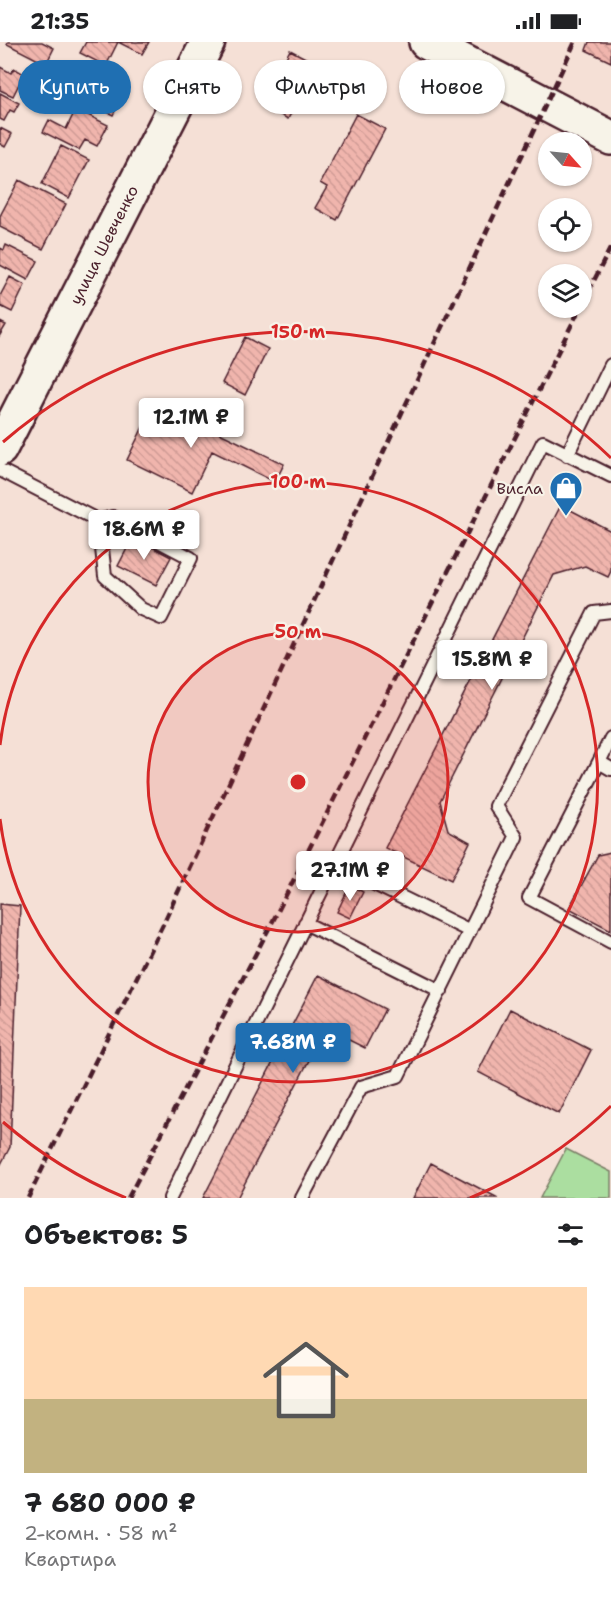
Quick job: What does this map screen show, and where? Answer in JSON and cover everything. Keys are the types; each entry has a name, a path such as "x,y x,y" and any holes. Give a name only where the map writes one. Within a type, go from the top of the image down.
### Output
{"main road":[{"name":"улица Шевченко","path":"0,449 208,42"},
{"path":"426,42 611,138"}],"lane":[{"path":"567,455 611,365"},
{"path":"170,1198 543,442 611,476"},
{"path":"0,471 99,521 113,517 191,558 162,618 141,609 105,576 99,521"},
{"path":"302,1198 361,1087 398,1076 516,837 496,806 594,613 611,611"},
{"path":"611,738 529,898 611,942"},
{"path":"599,762 611,768"},
{"path":"334,864 470,931"},
{"path":"305,923 441,991"}],"green space":[{"path":"566,1149 611,1172 611,1198 540,1198"}],"building":[{"path":"8,42 42,42 54,48 48,60 38,60 7,44"},
{"path":"86,42 118,42 109,60 94,60 80,53"},
{"path":"118,42 149,42 142,54"},
{"path":"589,42 611,42 611,62 586,50"},
{"path":"290,50 309,60 285,60"},
{"path":"0,67 11,73 14,68 18,70 18,86 13,96 0,90"},
{"path":"0,93 18,102 18,105 14,112 10,110 4,121 0,119"},
{"path":"74,114 86,114 108,125 97,146 85,140 79,150 43,132 49,120 66,129"},
{"path":"278,114 291,114 288,119"},
{"path":"356,114 385,129 337,220 315,208 327,187 320,183"},
{"path":"0,128 12,134 5,147 0,144"},
{"path":"61,146 89,160 69,198 42,184"},
{"path":"19,180 66,204 43,249 0,227 0,216"},
{"path":"6,245 38,261 28,280 0,265 0,248 4,250"},
{"path":"10,277 25,285 12,312 0,306 0,296"},
{"path":"0,322 6,325 0,335"},
{"path":"245,337 268,349 245,395 222,383"},
{"path":"155,402 284,464 275,482 212,451 192,492 127,460"},
{"path":"561,505 611,531 611,571 608,577 585,566 554,575 440,801 448,830 470,842 451,880 385,848"},
{"path":"133,537 171,557 156,585 118,566"},
{"path":"611,852 611,930 569,908 598,855"},
{"path":"350,885 363,892 350,918 337,912"},
{"path":"0,904 20,906 10,1147 0,1166"},
{"path":"318,975 385,1009 365,1048 343,1037 316,1047 237,1198 203,1198"},
{"path":"510,1009 591,1050 559,1114 478,1072"},
{"path":"431,1163 498,1198 413,1198"}],"railway":[{"path":"28,1198 165,920 575,42"},
{"path":"592,284 611,247"},
{"path":"128,1198 276,915 575,318"}],"place":[{"name":"Висла","path":"566,517"}]}
